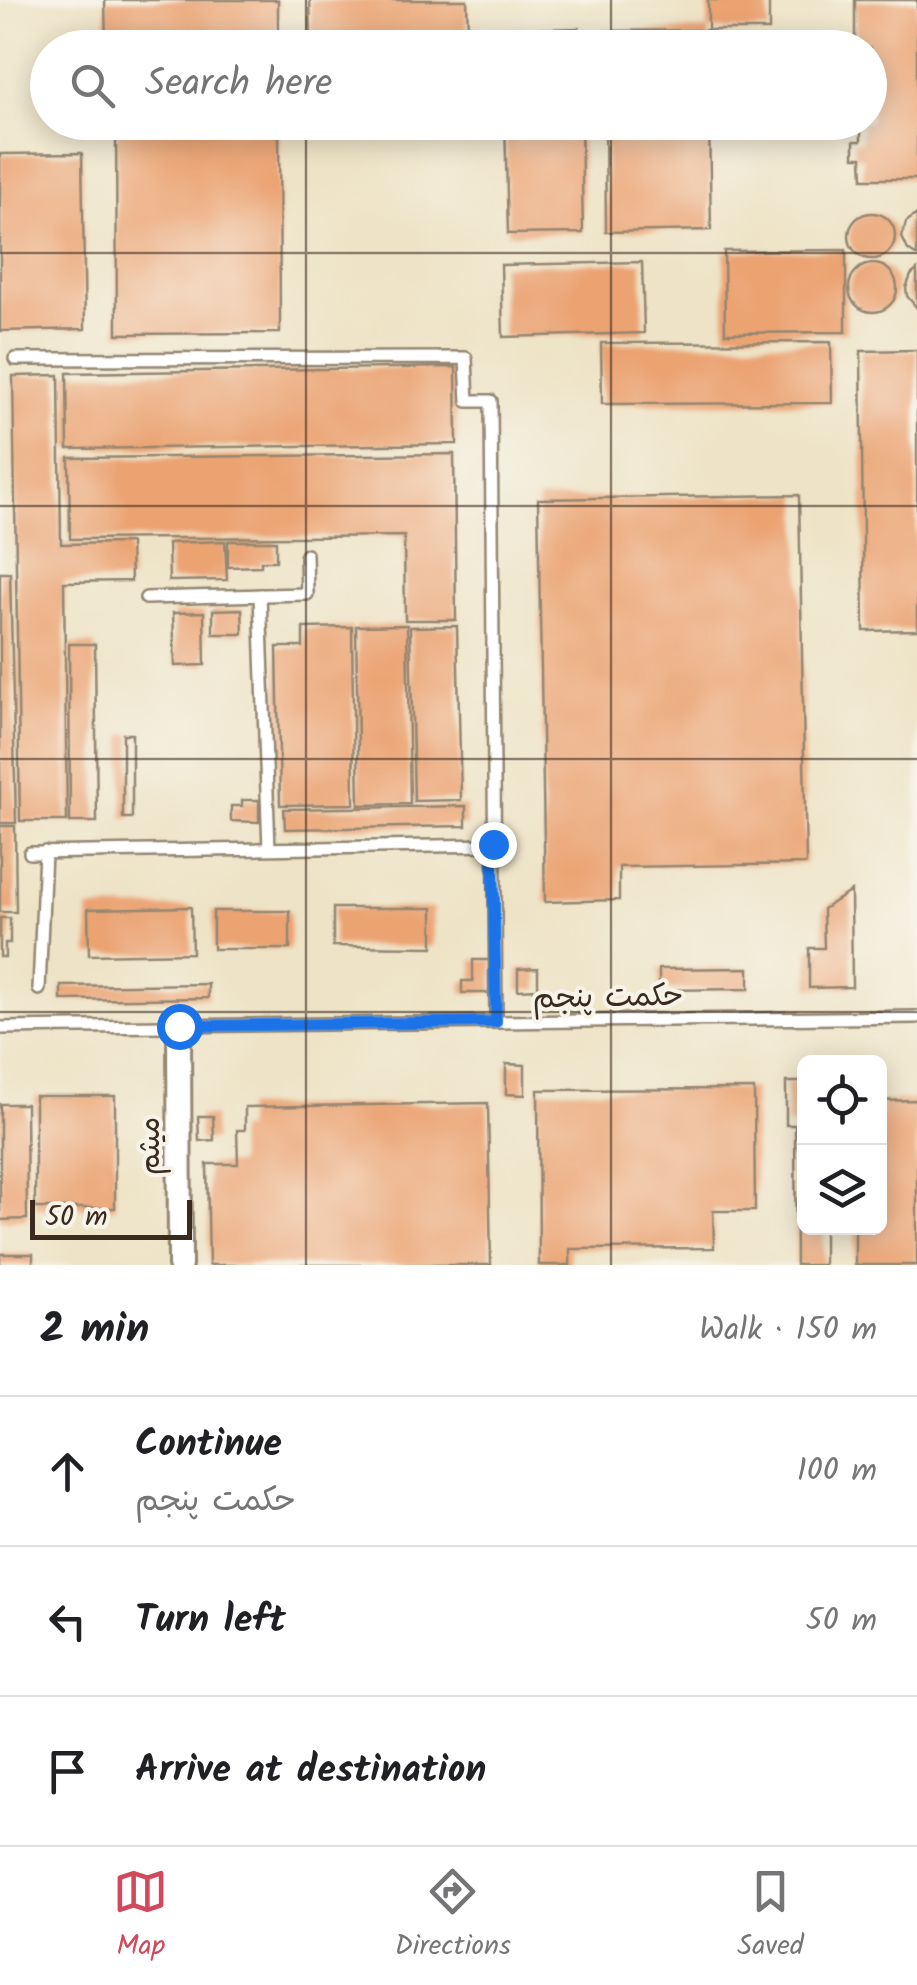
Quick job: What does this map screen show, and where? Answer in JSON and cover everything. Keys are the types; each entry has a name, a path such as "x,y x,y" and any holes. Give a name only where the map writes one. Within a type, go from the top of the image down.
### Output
{"street":[{"name":"میثم","path":"179,1026 180,1265"}],"lane":[{"path":"15,359 466,358 468,401 492,401 496,1022"},
{"path":"146,598 307,594 306,554"},
{"path":"260,595 269,848"},
{"path":"30,852 493,844"},
{"path":"39,989 45,852"},
{"name":"حکمت پنجم","path":"0,1028 917,1017"}],"building":[{"path":"105,0 278,0 278,30 106,30"},
{"path":"310,0 467,0 468,30 311,30"},
{"path":"708,0 769,0 769,30 708,30"},
{"path":"855,0 917,0 917,179 863,179 862,157 854,157 854,141 887,140 887,30 855,30"},
{"path":"579,28 579,30 503,30"},
{"path":"116,140 279,140 280,333 117,334"},
{"path":"505,140 581,140 583,233 508,234"},
{"path":"605,140 709,140 711,230 606,232"},
{"path":"82,153 85,329 0,331 0,154"},
{"path":"872,213 888,220 895,236 888,252 872,259 856,252 849,236 856,220"},
{"path":"917,214 917,256 908,250 902,237 906,222"},
{"path":"846,250 846,332 725,333 724,251"},
{"path":"642,262 644,333 503,337 501,265"},
{"path":"873,264 890,271 897,288 890,305 873,312 856,305 849,288 856,271"},
{"path":"917,270 917,308 906,288"},
{"path":"831,342 832,403 602,404 601,343"},
{"path":"917,350 917,630 864,631 861,351"},
{"path":"456,367 457,444 68,449 67,373"},
{"path":"59,375 61,544 130,543 131,581 64,582 67,821 20,821 13,376"},
{"path":"454,454 456,620 405,620 404,536 70,539 69,458"},
{"path":"799,495 806,864 619,867 619,900 545,902 538,499"},
{"path":"225,541 227,580 169,581 168,543"},
{"path":"228,541 276,541 276,561 261,561 261,566 228,567"},
{"path":"0,573 10,573 16,823 0,823"},
{"path":"242,609 243,634 213,634 213,610"},
{"path":"204,612 205,665 175,666 173,613"},
{"path":"407,625 410,804 359,805 356,626"},
{"path":"457,626 461,800 414,801 410,627"},
{"path":"352,627 354,804 280,805 277,647 303,647 303,628"},
{"path":"69,644 95,644 97,822 70,822"},
{"path":"123,734 132,734 132,818 123,818"},
{"path":"242,800 259,800 259,822 231,821 231,806 242,806"},
{"path":"466,806 466,826 285,829 284,809"},
{"path":"0,826 15,826 16,912 0,912"},
{"path":"851,891 852,987 809,988 809,948 824,948 823,909"},
{"path":"191,907 192,953 89,955 88,909"},
{"path":"333,908 433,908 433,947 333,946"},
{"path":"213,911 290,911 290,949 213,949"},
{"path":"0,918 10,918 10,943 5,943 5,957 0,957"},
{"path":"473,960 493,960 493,993 462,993 462,981 473,981"},
{"path":"538,968 538,989 518,990 518,969"},
{"path":"749,968 749,989 659,990 659,969"},
{"path":"208,984 208,998 61,1000 61,986"},
{"path":"506,1064 525,1065 525,1095 506,1094"},
{"path":"786,1082 797,1082 797,1235 824,1235 824,1265 796,1265 795,1125 786,1125"},
{"path":"754,1089 755,1211 713,1211 714,1248 570,1249 570,1265 539,1265 538,1090"},
{"path":"35,1096 115,1096 115,1208 35,1208"},
{"path":"917,1100 917,1265 855,1265 855,1235 887,1235 887,1101"},
{"path":"488,1103 491,1265 209,1265 207,1164 238,1164 237,1130 245,1130 245,1107"},
{"path":"0,1104 26,1104 27,1219 0,1220"},
{"path":"198,1116 213,1116 214,1140 199,1141"},
{"path":"0,1254 33,1254 33,1265 0,1265"}],"route":[{"path":"179,1026 496,1022 493,844"}]}
